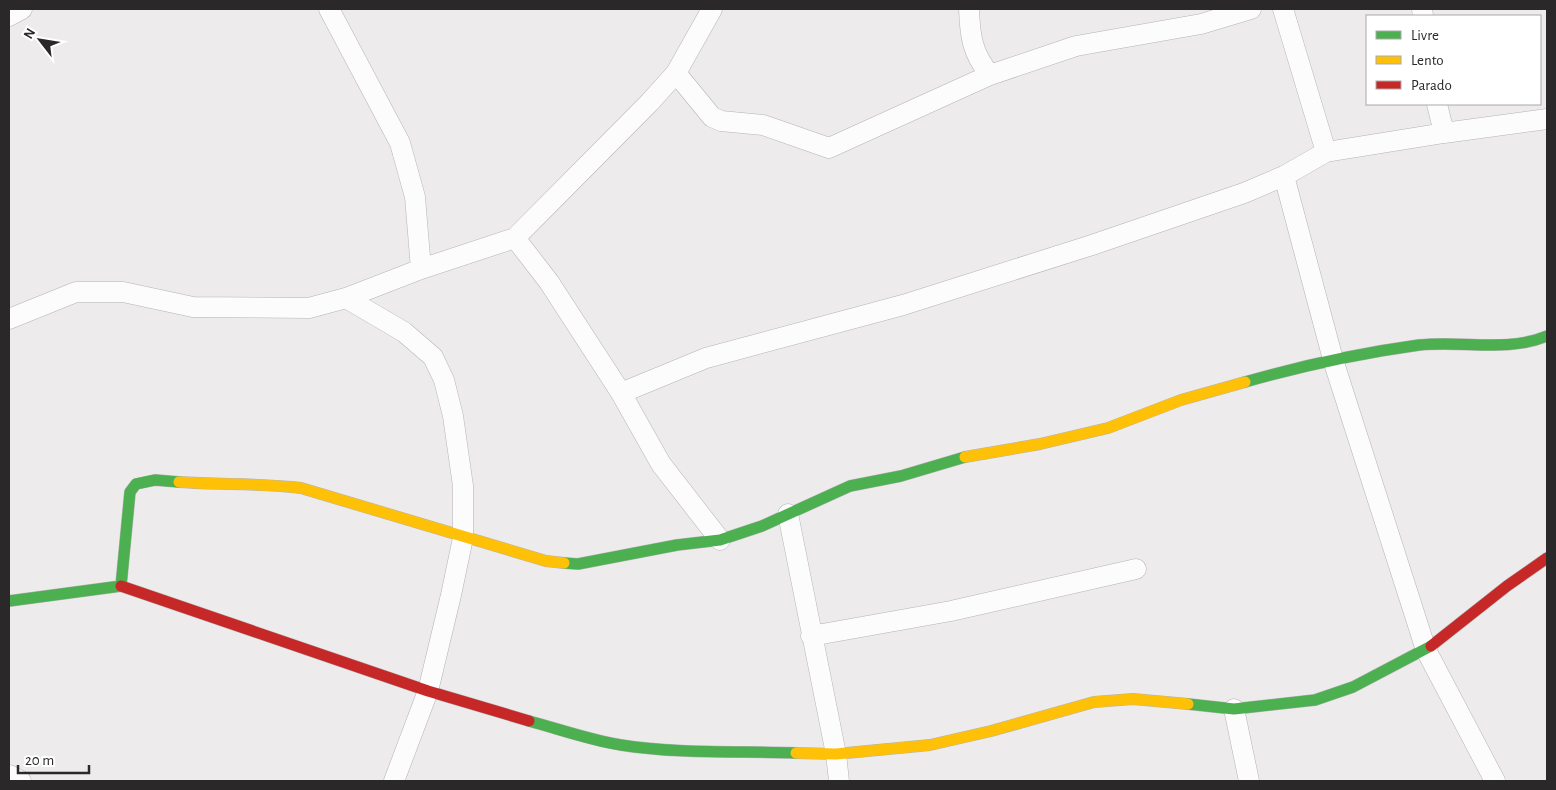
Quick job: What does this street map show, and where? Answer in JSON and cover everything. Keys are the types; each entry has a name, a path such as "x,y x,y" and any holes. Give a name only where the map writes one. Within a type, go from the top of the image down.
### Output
{"street":[{"path":"9,16 22,9"},
{"path":"329,9 400,143 415,197 422,269"},
{"path":"9,319 76,292 122,292 194,307 309,308 346,298 422,269 515,238 650,102 676,72 712,9"},
{"path":"968,9 970,40 983,67 990,75"},
{"path":"676,72 712,117 721,121 763,125 828,148 990,75 1076,46 1201,24 1250,9"},
{"path":"1283,9 1326,152"},
{"path":"1437,105 1444,133"},
{"path":"620,393 706,358 903,305 1244,193 1284,176 1326,152 1547,119"},
{"path":"1284,176 1334,362 1426,650 1495,781"},
{"path":"515,238 549,282 620,393 661,464 720,540"},
{"path":"346,298 404,332 433,357 444,380 453,416 463,486 463,538 428,691 394,781"},
{"path":"120,586 130,492 136,484 155,480 224,485 261,483 301,488 546,562 578,564 677,545 720,540 762,526 850,486 901,476 956,459 1040,444 1108,428 1181,400 1290,369 1334,362 1394,348 1421,345 1511,345 1535,341 1547,336"},
{"path":"788,514 836,754 839,781"},
{"path":"9,601 120,586 428,691 595,740 623,745 690,750 836,754 930,745 991,731 1094,702 1132,699 1234,709 1315,700 1353,687 1426,650 1507,586 1547,558"},
{"path":"812,636 951,611 1136,569"},
{"path":"1234,709 1248,781"},
{"path":"9,776 21,781"}],"traffic: fast":[{"path":"1245,382 1331,360 1397,348 1435,344 1516,344 1547,336"},
{"path":"564,563 578,564 677,545 720,540 762,526 850,486 901,476 965,457"},
{"path":"9,601 121,586 130,492 136,484 155,480 179,482"},
{"path":"1188,704 1234,709 1315,700 1353,687 1431,646"},
{"path":"529,721 597,740 643,748 686,751 796,753"}],"traffic: slow":[{"path":"965,457 1040,444 1108,428 1181,400 1245,382"},
{"path":"179,482 301,488 546,561 564,563"},
{"path":"796,753 836,754 930,745 991,731 1094,702 1133,699 1188,704"}],"traffic: jam":[{"path":"1431,646 1507,586 1547,558"},
{"path":"121,586 428,691 529,721"}]}
